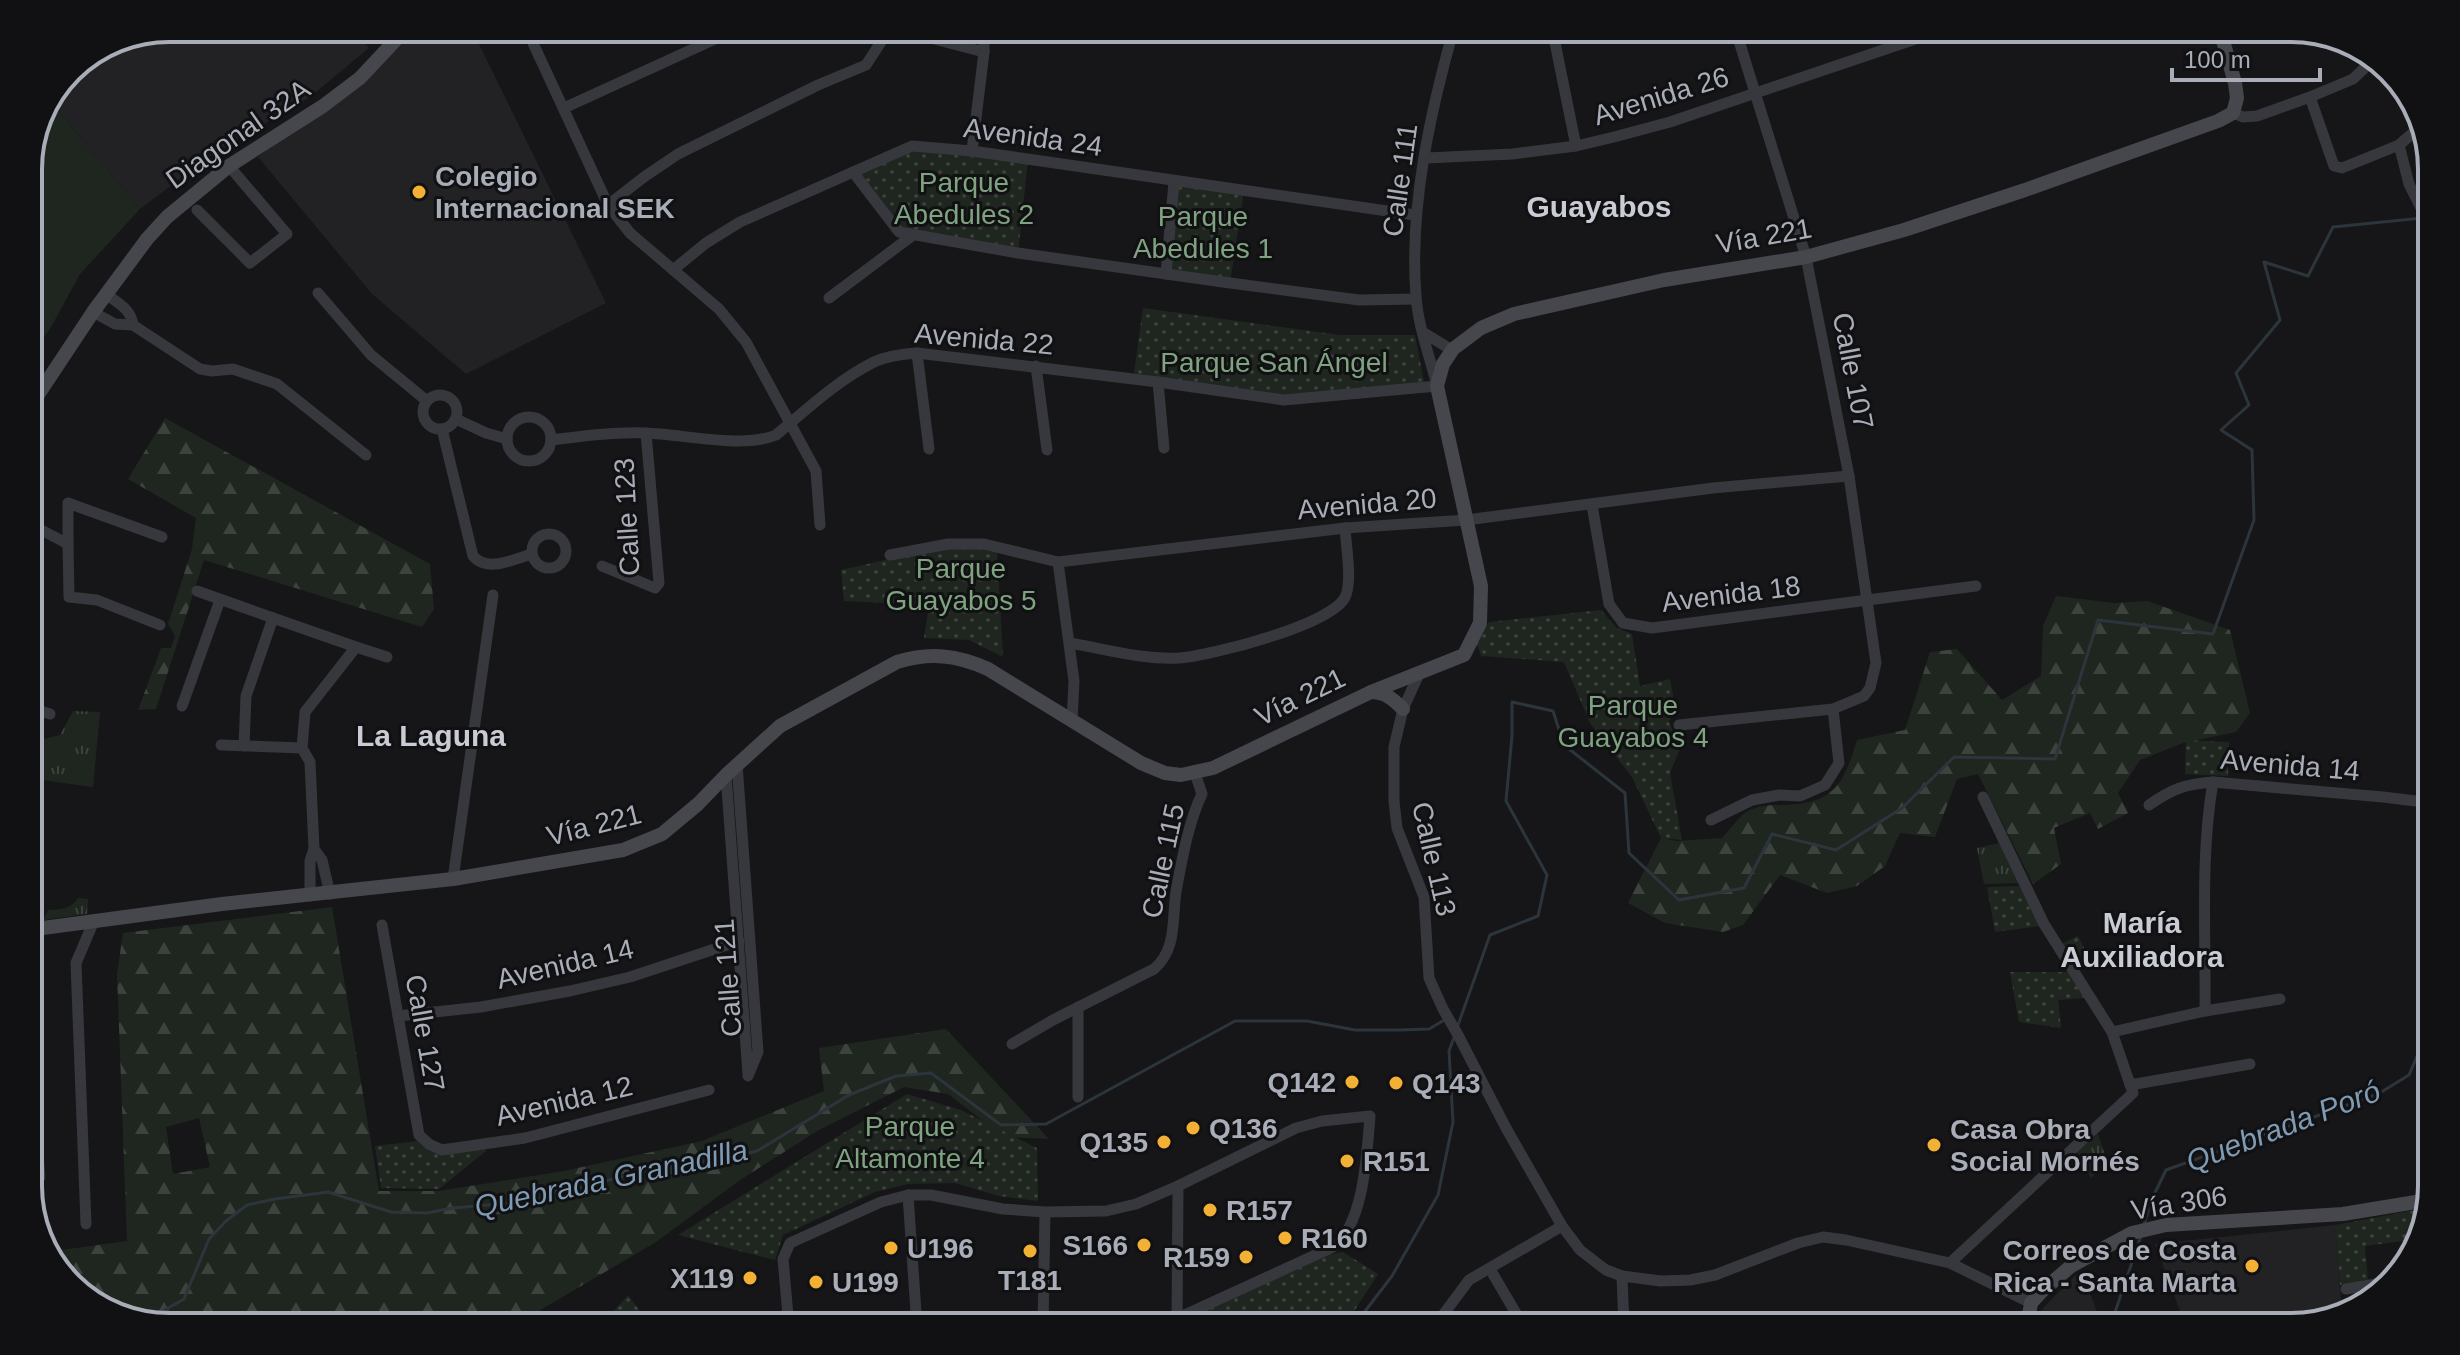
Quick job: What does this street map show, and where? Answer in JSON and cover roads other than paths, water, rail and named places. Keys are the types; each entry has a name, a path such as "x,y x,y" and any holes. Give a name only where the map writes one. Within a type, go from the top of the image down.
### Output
{"main road":[{"name":"Diagonal 32A","path":"42,389 106,294 167,217 229,166 323,106 360,78 394,42"},
{"path":"2222,42 2237,98 2233,113"},
{"name":"Vía 221","path":"1452,350 1481,328 1514,314 1664,280 1806,257 1904,230 2025,190 2233,113"},
{"path":"1437,386 1443,364 1452,350"},
{"name":"Vía 221","path":"42,928 222,904 453,879 599,855 645,843 662,834 698,804 780,726 897,662 917,656 946,655 988,669 1141,763 1165,773 1181,775 1213,768 1371,692 1464,655 1480,623 1481,586 1437,386"},
{"path":"1371,692 1381,692 1391,697 1403,709"},
{"name":"Vía 306","path":"2031,1303 2071,1266 2132,1233 2150,1228 2343,1214 2417,1202"},
{"path":"2029,1313 2031,1303"}],"street":[{"path":"533,42 608,205 630,233 719,309 746,342 816,471 820,525"},
{"path":"564,108 708,42"},
{"path":"608,205 678,154 818,85 866,65 882,42"},
{"path":"945,42 984,52"},
{"path":"972,151 984,42"},
{"name":"Calle 111","path":"1437,386 1416,299 1415,215 1439,82 1450,42"},
{"path":"1555,42 1576,146"},
{"name":"Calle 107","path":"1739,42 1806,257 1849,476 1869,601 1876,663 1870,688 1864,696 1833,709"},
{"name":"Avenida 26","path":"1426,158 1512,154 1576,146 1670,122 1906,42"},
{"path":"2233,113 2243,117 2257,116 2353,79 2366,67"},
{"path":"2310,97 2334,166 2342,168 2399,145 2413,133"},
{"path":"2399,145 2409,184 2418,202"},
{"name":"Avenida 24","path":"673,270 706,243 740,222 912,146 972,151 1415,215"},
{"path":"197,210 250,263 287,234 229,166"},
{"path":"853,172 899,232 1166,274 1359,300 1416,299"},
{"path":"1166,274 1174,182"},
{"path":"829,298 913,235"},
{"path":"318,293 371,355 427,401"},
{"path":"106,294 127,309 133,325"},
{"path":"93,312 115,324 133,325 200,369 233,369 277,384 366,455"},
{"path":"1424,333 1452,350"},
{"path":"917,353 929,449"},
{"name":"Avenida 22","path":"551,440 610,433 646,433 755,441 776,435 838,384 875,362 894,355 917,353 1284,400 1437,386"},
{"path":"1036,366 1047,450"},
{"path":"1158,382 1164,448"},
{"path":"437,395 447,396 457,409 456,419 442,429 429,425 425,420 424,407 437,395"},
{"path":"530,417 545,424 551,440 544,455 529,461 513,454 507,439 514,423 530,417"},
{"path":"456,419 507,439"},
{"path":"442,429 473,556 486,565 532,554"},
{"name":"Calle 123","path":"602,566 655,588 659,583 646,433"},
{"name":"Avenida 20","path":"890,555 948,544 984,544 1058,562 1345,528 1466,520 1713,488 1849,476"},
{"path":"160,625 97,600 69,597 68,503 162,537"},
{"name":"Avenida 18","path":"1592,505 1609,604 1623,623 1652,628 1976,586"},
{"path":"1070,643 1144,656 1178,658 1212,653 1317,621 1334,611 1346,596 1348,567 1345,528"},
{"path":"42,530 68,544"},
{"path":"1058,562 1074,681 1072,721"},
{"path":"197,591 387,657"},
{"path":"453,879 493,595"},
{"path":"182,706 220,600"},
{"path":"244,746 246,696 273,618"},
{"path":"310,896 310,861 314,849 310,762 302,748 305,712 356,647"},
{"name":"Calle 113","path":"1419,674 1403,709 1394,747 1394,801 1397,828 1424,897 1427,968 1443,1009 1562,1226"},
{"path":"1679,725 1833,709 1839,763 1825,785 1800,796 1779,795 1752,800 1711,820"},
{"path":"42,711 50,714"},
{"path":"221,745 302,748"},
{"name":"Calle 121","path":"731,770 758,1052 748,1076 739,941 731,770"},
{"name":"Calle 115","path":"1078,1007 1154,969 1165,960 1172,935 1176,889 1195,809 1202,794 1195,773"},
{"path":"2205,1011 2207,814 2213,782"},
{"name":"Avenida 14","path":"2149,805 2171,790 2213,782 2418,801"},
{"path":"1983,797 2044,924 2112,1032 2131,1089"},
{"path":"314,849 322,860 330,894"},
{"path":"86,1224 76,963 93,923"},
{"name":"Calle 127","path":"382,925 419,1135 429,1144"},
{"name":"Avenida 14","path":"398,1016 481,1007 570,991 630,977 739,941"},
{"path":"2112,1032 2205,1011 2280,999"},
{"path":"1012,1044 1078,1007 1078,1097"},
{"path":"1950,1263 2131,1089 2250,1064"},
{"name":"Avenida 12","path":"429,1144 442,1150 525,1138 709,1090"},
{"path":"788,1313 783,1259 790,1243 881,1202 908,1195 931,1195 1003,1209 1106,1211 1136,1204 1178,1186 1296,1128 1322,1121 1370,1116 1368,1149 1354,1219 1342,1241 1197,1313"},
{"path":"1178,1186 1178,1313"},
{"path":"908,1195 916,1313"},
{"path":"1043,1313 1045,1212"},
{"path":"1444,1313 1469,1280 1562,1226 1593,1262 1622,1276 1661,1281 1690,1280 1715,1275 1777,1250 1823,1237 1950,1263 2031,1303"},
{"path":"1490,1269 1516,1313"},
{"path":"1622,1276 1623,1313"},
{"path":"2346,1289 2370,1285"}],"waterway":[{"path":"1457,1028 1490,935 1538,916 1547,875 1506,801 1512,702 1553,711 1564,745 1625,793 1629,853 1679,900 1744,888 1772,834 1836,850 1902,808 1954,757 2055,759 2098,620 2213,634 2254,520 2252,450 2221,430 2249,405 2236,373 2280,320 2264,262 2308,276 2333,227 2418,218"},
{"name":"Quebrada Granadilla","path":"158,1312 184,1299 209,1239 247,1205 328,1192 391,1212 427,1213 533,1201 663,1165 713,1161 757,1151 849,1095 896,1076 931,1073 1001,1125 1046,1124 1235,1021 1307,1021 1355,1030 1399,1030 1429,1029 1446,1019"},
{"path":"1364,1313 1392,1276 1438,1195 1453,1122 1449,1051 1455,1035"},
{"name":"Quebrada Poró","path":"2144,1225 2151,1201 2166,1170 2378,1094 2409,1075 2418,1054"},
{"name":"Quebrada Poró","path":"2115,1313 2141,1236"}],"place":[{"name":"Colegio Internacional SEK","path":"419,192"},
{"name":"Q142","path":"1352,1082"},
{"name":"Q143","path":"1396,1083"},
{"name":"Q136","path":"1193,1128"},
{"name":"Q135","path":"1164,1142"},
{"name":"Casa Obra Social Mornés","path":"1934,1145"},
{"name":"R151","path":"1347,1161"},
{"name":"R157","path":"1210,1210"},
{"name":"R160","path":"1285,1238"},
{"name":"S166","path":"1144,1245"},
{"name":"U196","path":"891,1248"},
{"name":"T181","path":"1030,1251"},
{"name":"R159","path":"1246,1257"},
{"name":"Correos de Costa Rica - Santa Marta","path":"2252,1266"},
{"name":"X119","path":"750,1278"},
{"name":"U199","path":"816,1282"}],"district":[{"name":"Guayabos","path":"1599,206"},
{"name":"La Laguna","path":"431,735"},
{"name":"María Auxiliadora","path":"2142,939"}],"park label":[{"name":"Parque Abedules 2","path":"964,198"},
{"name":"Parque Abedules 1","path":"1203,232"},
{"name":"Parque San Ángel","path":"1274,362"},
{"name":"Parque Guayabos 5","path":"961,584"},
{"name":"Parque Guayabos 4","path":"1633,721"},
{"name":"Parque Altamonte 4","path":"910,1142"}]}
